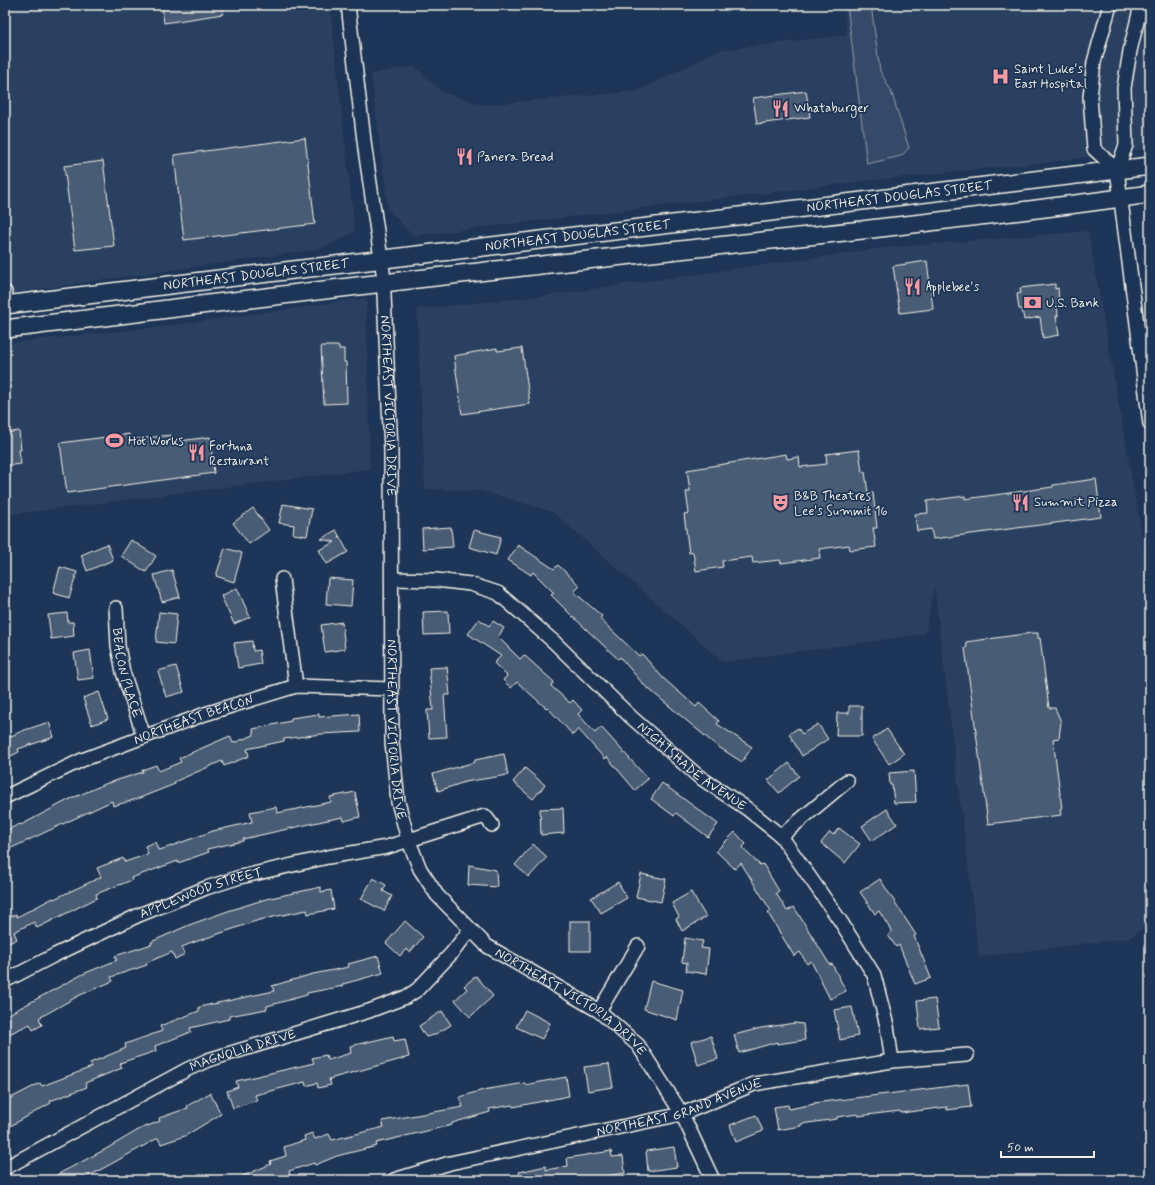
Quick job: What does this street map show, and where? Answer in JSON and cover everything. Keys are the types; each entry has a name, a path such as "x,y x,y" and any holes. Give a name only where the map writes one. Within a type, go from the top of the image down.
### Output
{"main road":[{"name":"NORTHEAST DOUGLAS STREET","path":"5,304 1150,166"},
{"name":"NORTHEAST DOUGLAS STREET","path":"5,329 383,282 972,218 1150,194"}],"street":[{"name":"NORTHEAST VICTORIA DRIVE","path":"348,5 364,149 381,259 383,282 391,451 393,766 398,802 408,840 420,869 437,895 487,946 599,1011 638,1045 682,1114 713,1180"},
{"path":"1110,5 1094,62 1090,97 1094,150 1117,170"},
{"path":"1141,5 1130,50 1124,88 1126,145 1117,170 1150,424"},
{"path":"282,579 296,686"},
{"name":"NIGHTSHADE AVENUE","path":"393,579 436,580 470,584 498,593 553,641 631,716 698,776 746,808 781,836 841,922 874,975 887,1026 892,1061"},
{"name":"BEACON PLACE","path":"116,608 118,646 123,672 144,737"},
{"name":"NORTHEAST BEACON","path":"5,797 82,760 205,714 296,686 392,689"},
{"path":"781,836 847,781"},
{"name":"APPLEWOOD STREET","path":"5,981 55,955 139,915 206,888 240,877 328,857 387,848 485,816 492,825"},
{"name":"MAGNOLIA DRIVE","path":"5,1168 188,1069 208,1060 369,1012 406,997 417,990 451,954 470,930"},
{"path":"599,1011 638,946"},
{"name":"NORTHEAST GRAND AVENUE","path":"394,1180 450,1163 682,1114 754,1084 892,1061 967,1055"}],"shaded area":[{"path":"5,5 330,5 355,232 320,249 5,294"},
{"path":"844,5 1150,5 1150,148 1051,162 865,181 413,236 388,209 371,74 414,66 442,92 483,105 638,91 719,50 847,35"},
{"path":"847,5 871,5 880,71 891,91 909,148 901,156 867,164"},
{"path":"1088,231 1150,581 1150,924 1129,938 979,957 934,586 925,634 723,662 553,512 482,491 425,489 417,309 542,296 883,248"},
{"path":"366,298 370,469 5,515 5,343 159,327"}],"building":[{"path":"162,5 222,5 223,14 164,23"},
{"name":"Whataburger","path":"806,91 810,117 757,124 753,98"},
{"path":"305,138 315,224 184,240 174,155"},
{"path":"103,161 114,246 75,250 64,166"},
{"name":"Applebee's","path":"927,261 933,309 900,313 893,266"},
{"path":"1055,284 1055,289 1058,288 1059,304 1057,305 1058,316 1056,316 1059,335 1043,338 1040,317 1024,320 1022,309 1019,309 1017,294 1021,293 1020,288"},
{"path":"321,346 339,346 339,349 344,349 344,362 346,362 347,403 324,404"},
{"path":"497,348 497,351 522,348 530,404 462,414 454,356"},
{"path":"19,431 21,464 5,466 5,433"},
{"path":"129,434 130,440 171,435 172,442 210,437 214,473 67,493 60,443"},
{"name":"B&B Theatres Lee's Summit 16","path":"859,450 862,472 865,472 868,493 873,493 877,528 873,528 876,547 850,550 849,545 819,549 820,558 781,563 780,560 753,563 752,557 722,561 723,567 696,571 693,552 689,553 684,514 689,513 686,492 690,491 687,470 786,454 787,459 799,457 800,467 827,464 826,454"},
{"path":"1096,479 1101,517 933,539 931,529 917,531 915,514 928,513 927,501 965,496 965,499 1053,487 1053,485"},
{"path":"283,504 312,509 307,536 293,534 294,525 279,523"},
{"path":"253,508 269,530 249,544 233,523"},
{"path":"451,527 453,547 423,549 422,529"},
{"path":"336,530 348,552 327,564 319,550 335,542 321,539"},
{"path":"474,530 501,537 496,555 469,547"},
{"path":"131,540 156,556 146,572 121,556"},
{"path":"107,544 113,560 87,571 81,555"},
{"path":"518,545 554,569 558,565 580,586 574,592 602,616 600,619 639,656 642,654 663,678 696,707 699,703 719,721 717,724 752,747 742,762 717,746 644,685 620,657 618,659 551,595 554,593 533,572 531,575 508,560"},
{"path":"225,548 242,553 234,582 216,576"},
{"path":"60,567 77,572 69,598 53,593"},
{"path":"172,570 180,597 162,602 154,575"},
{"path":"328,578 353,580 351,606 326,604"},
{"path":"237,588 250,617 234,624 221,596"},
{"path":"448,611 449,634 424,635 423,612"},
{"path":"159,612 177,614 174,644 156,642"},
{"path":"67,613 68,622 73,622 74,636 51,639 48,615"},
{"path":"479,619 489,626 493,621 504,628 498,637 520,659 524,655 554,682 551,686 570,703 573,700 582,710 578,714 595,733 601,727 648,779 635,790 607,757 605,759 578,729 573,735 547,707 546,708 517,682 511,688 503,680 507,676 494,663 501,656 468,634"},
{"path":"342,622 345,649 325,652 321,625"},
{"path":"1038,633 1038,638 1040,638 1049,708 1055,708 1061,722 1059,738 1053,739 1062,809 1060,809 1061,815 988,824 965,648 967,647 966,642"},
{"path":"252,641 253,651 259,650 261,664 238,668 234,643"},
{"path":"90,650 94,678 78,680 74,653"},
{"path":"176,666 184,692 166,697 158,671"},
{"path":"447,667 450,695 444,695 447,737 429,738 427,710 433,710 429,668"},
{"path":"99,692 108,719 92,725 83,698"},
{"path":"849,706 862,706 862,736 836,736 837,713 849,713"},
{"path":"319,714 319,717 359,714 360,732 321,734 284,739 284,741 247,749 249,756 224,766 222,761 174,782 175,784 137,799 113,806 112,801 5,851 5,831 20,824 21,825 68,800 105,784 143,772 142,770 156,765 159,771 181,762 179,758 230,736 233,743 254,735 253,729 291,721 291,718"},
{"path":"49,722 54,737 18,749 19,752 5,759 5,739 22,731"},
{"path":"818,724 828,739 802,756 789,734 798,728 802,734"},
{"path":"887,729 904,754 889,764 872,739"},
{"path":"504,754 508,775 465,782 438,791 433,774 475,762 475,760"},
{"path":"789,763 799,776 779,793 768,780"},
{"path":"525,768 545,785 533,799 513,782"},
{"path":"914,771 916,802 894,803 889,773"},
{"path":"662,783 718,824 708,837 676,813 674,816 651,799"},
{"path":"355,792 360,817 344,821 343,817 323,821 243,839 243,841 207,849 209,852 178,863 178,861 131,878 132,880 96,894 97,898 37,928 34,922 14,932 17,939 5,945 5,916 6,919 16,914 17,917 53,898 54,899 101,877 97,868 123,858 125,862 148,854 145,846 155,842 158,850 163,849 213,831 252,822 250,812 276,807 277,813 331,802 330,797"},
{"path":"563,808 564,833 541,835 540,809"},
{"path":"887,809 897,824 872,841 862,826"},
{"path":"839,828 860,844 845,863 821,843 830,832 833,835"},
{"path":"735,832 746,844 742,848 760,865 763,864 779,891 776,893 787,911 794,907 830,965 832,964 846,991 830,999 811,961 807,964 800,952 794,956 768,913 771,911 741,863 735,869 716,851"},
{"path":"533,844 547,857 529,877 515,865"},
{"path":"469,865 496,870 497,887 468,885"},
{"path":"641,874 666,879 661,902 636,897"},
{"path":"373,878 386,885 383,891 392,896 384,911 361,899"},
{"path":"880,879 916,935 914,936 931,978 915,984 899,945 896,947 888,935 892,932 879,911 875,914 860,892"},
{"path":"618,882 627,898 601,913 591,898"},
{"path":"321,887 321,892 331,890 334,909 308,914 307,910 259,920 192,943 182,947 185,954 175,959 172,952 146,963 147,965 111,977 113,981 78,996 39,1018 42,1025 33,1030 30,1024 5,1036 5,1016 83,974 117,960 115,956 152,944 151,942 189,925 228,911 266,899"},
{"path":"691,892 706,917 682,931 676,919 679,917 672,903"},
{"path":"405,921 423,937 410,952 406,949 400,956 386,943"},
{"path":"570,921 590,921 590,951 570,951"},
{"path":"685,938 703,941 701,948 709,949 706,974 686,971 687,963 682,962"},
{"path":"378,956 383,973 343,984 343,986 307,993 307,995 267,1006 267,1009 229,1016 229,1019 190,1028 191,1032 155,1046 156,1051 120,1063 122,1068 85,1083 87,1087 50,1101 51,1103 5,1129 5,1101 40,1083 42,1086 92,1067 90,1063 126,1048 125,1044 162,1031 160,1026 199,1011 199,1007 274,991 272,986 313,974 349,967 348,964"},
{"path":"476,976 493,996 470,1017 455,1000 467,989 464,986"},
{"path":"651,981 683,990 677,1020 644,1009"},
{"path":"935,999 939,1027 920,1029 917,1001"},
{"path":"852,1007 858,1036 840,1040 834,1010"},
{"path":"525,1010 550,1023 542,1039 516,1027"},
{"path":"442,1011 451,1025 434,1035 426,1037 419,1026"},
{"path":"795,1023 803,1024 805,1040 777,1044 777,1042 739,1053 734,1035 761,1028"},
{"path":"393,1036 394,1041 405,1039 409,1057 329,1079 331,1085 318,1088 317,1083 306,1086 305,1082 255,1095 257,1100 233,1108 227,1091 238,1087 236,1081 314,1063 312,1058 326,1055 328,1060 351,1053 350,1046"},
{"path":"711,1036 718,1059 698,1065 691,1042"},
{"path":"609,1064 613,1087 588,1091 584,1067"},
{"path":"566,1077 569,1096 513,1107 512,1105 489,1109 490,1112 452,1123 452,1125 376,1143 377,1146 337,1156 315,1165 314,1163 289,1171 290,1175 273,1180 234,1180 271,1164 270,1161 286,1156 284,1147 305,1140 304,1136 312,1133 315,1139 329,1134 332,1140 384,1127 382,1121 463,1107 460,1097 483,1090 525,1083 525,1085"},
{"path":"968,1084 971,1107 947,1110 947,1107 901,1113 900,1111 858,1116 858,1114 837,1117 837,1119 801,1124 801,1126 778,1130 774,1107 788,1105 789,1109 814,1103"},
{"path":"210,1093 221,1114 185,1136 161,1144 158,1138 82,1180 47,1180 140,1129 160,1121 159,1118 188,1108 187,1106"},
{"path":"756,1115 763,1131 736,1142 730,1125"},
{"path":"674,1147 677,1167 648,1171 646,1151"},
{"path":"611,1151 612,1157 623,1156 625,1173 587,1179 588,1180 521,1180 519,1172 546,1166 546,1170 568,1166 567,1158"}],"place":[{"name":"Saint Luke's East Hospital","path":"1001,76"},
{"name":"Whataburger","path":"781,108"},
{"name":"Panera Bread","path":"464,157"},
{"name":"Applebee's","path":"913,287"},
{"name":"U.S. Bank","path":"1033,303"},
{"name":"Hot Works","path":"115,441"},
{"name":"Fortuna Restaurant","path":"196,453"},
{"name":"Summit Pizza","path":"1021,502"},
{"name":"B&B Theatres Lee's Summit 16","path":"781,503"}]}
